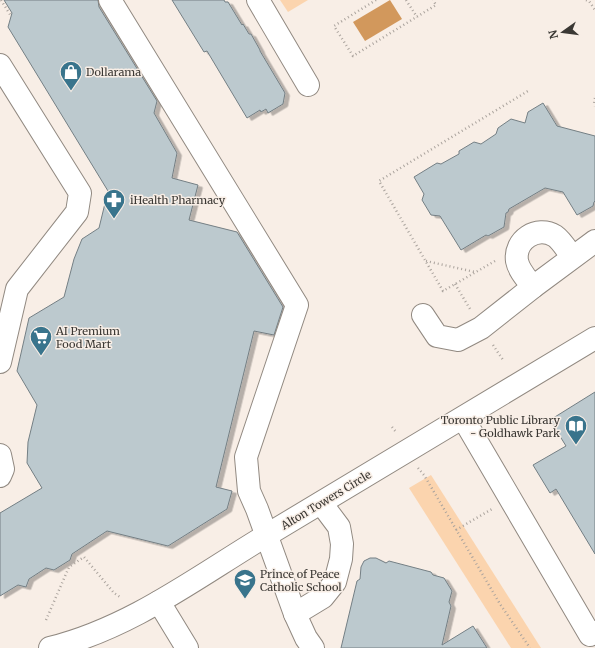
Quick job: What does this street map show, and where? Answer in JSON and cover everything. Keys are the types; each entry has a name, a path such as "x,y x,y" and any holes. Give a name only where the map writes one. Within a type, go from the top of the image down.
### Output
{"street":[{"path":"110,0 297,305 246,457 249,491 278,564 295,614 312,648"},
{"path":"258,0 308,85"},
{"path":"0,65 80,193 77,212 17,289 0,362"},
{"path":"533,287 517,261 517,253 521,243 526,238 533,234 542,232 550,234 558,239 572,257"},
{"path":"422,315 437,336 458,340 481,328 572,257 595,241"},
{"name":"Alton Towers Circle","path":"50,648 109,628 159,602 266,535 595,338"},
{"path":"463,418 590,635 595,632"},
{"path":"0,455 3,469 0,476"},
{"path":"295,614 323,597 335,582 341,559 342,544 339,527 321,503"},
{"path":"159,602 187,648"}],"path":[{"path":"1,0 11,16"},
{"path":"376,0 334,26 353,56 436,5 433,0"},
{"path":"406,0 417,17"},
{"path":"586,0 589,1 595,10"},
{"path":"499,258 443,292 379,181 528,91"},
{"path":"595,98 595,106"},
{"path":"425,261 476,272"},
{"path":"417,467 424,475 500,604 530,648"},
{"path":"456,530 511,498"},
{"path":"46,620 68,567 84,557 114,593"}],"shaded area":[{"path":"280,0 308,0 288,12"},
{"path":"390,0 402,19 365,41 353,22"},
{"path":"431,475 541,648 511,648 409,488"}],"building":[{"path":"4,0 98,0 99,7 157,101 154,113 177,153 172,178 198,185 189,220 237,232 283,307 274,335 254,331 216,487 232,491 227,509 168,546 107,531 72,554 70,560 54,570 46,568 29,579 26,587 18,585 0,596 0,513 42,488 27,463 28,442 37,405 17,371 29,318 64,297 74,259 82,239 99,228 108,191 8,27 12,13"},
{"path":"172,0 224,0 225,2 228,2 242,25 243,24 249,34 251,34 285,93 283,104 268,113 266,109 261,112 260,110 247,118 207,51 204,52"},
{"path":"543,103 557,126 595,136 595,201 593,206 577,215 563,192 545,188 509,209 506,213 504,227 488,236 486,235 461,250 440,216 431,215 422,200 424,194 414,177 437,163 441,164 459,154 459,151 474,142 481,144 496,134 498,128 511,119 525,123 528,112"},
{"path":"595,392 595,554 556,489 550,493 533,465 566,446 550,420"},
{"path":"370,558 376,558 386,563 389,561 431,572 433,575 444,578 452,591 449,602 451,606 442,645 473,626 487,648 341,648 357,581 360,579 361,567 364,561"}],"place":[{"name":"Dollarama","path":"71,92"},
{"name":"iHealth Pharmacy","path":"114,220"},
{"name":"AI Premium Food Mart","path":"41,356"},
{"name":"Toronto Public Library - Goldhawk Park","path":"576,446"},
{"name":"Prince of Peace Catholic School","path":"245,600"}]}
